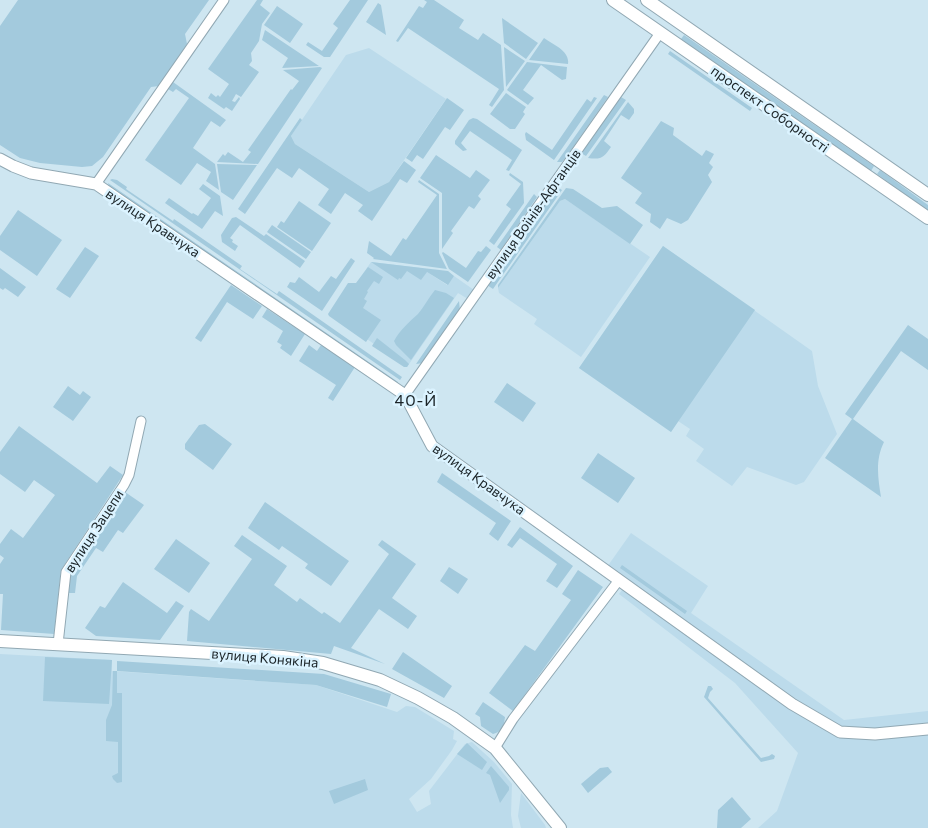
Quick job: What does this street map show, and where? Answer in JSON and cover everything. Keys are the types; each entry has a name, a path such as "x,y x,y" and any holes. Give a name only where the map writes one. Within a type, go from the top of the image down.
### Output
{"main road":[{"name":"проспект Соборності","path":"612,0 928,218"},
{"name":"проспект Соборності","path":"647,0 928,195"},
{"path":"660,33 671,17"},
{"name":"вулиця Конякіна","path":"0,640 283,657 323,663 380,680 418,698 453,718 494,748 560,828"}],"street":[{"path":"96,184 224,0"},
{"name":"вулиця Воїнів-Афганців","path":"405,395 660,33"},
{"name":"вулиця Кравчука","path":"0,159 31,173 96,184 405,395 432,446 792,704 840,732 875,734 928,730"},
{"name":"вулиця Зацепи","path":"58,644 66,572 124,486 129,475 141,421"},
{"path":"494,748 512,719 619,580"}],"shaded area":[{"path":"18,0 209,0 185,34 187,44 159,86 151,87 103,157 92,166 82,167 40,163 20,158 0,145 0,26"},
{"path":"257,0 263,0 260,5 270,13 262,24 259,41 251,53 252,61 249,65 259,72 241,97 236,94 232,101 235,102 239,97 240,99 232,111 226,107 224,109 208,98 211,93 216,97 218,95 220,97 229,84 208,69"},
{"path":"350,0 368,0 330,57 324,57 306,45 308,42 322,51 338,28 333,24"},
{"path":"424,0 434,0 464,20 459,28 478,40 483,33 501,45 504,90 492,107 489,105 499,89 408,28 398,42 396,41 419,6 423,8 427,2"},
{"path":"378,3 381,5 386,35 366,22"},
{"path":"277,6 303,24 290,43 264,25"},
{"path":"502,18 538,43 526,59 504,43"},
{"path":"265,30 319,66 282,68 288,58 262,40"},
{"path":"684,35 874,166 871,171 681,39"},
{"path":"544,38 564,52 568,59 568,64 529,60"},
{"path":"504,47 525,61 506,87"},
{"path":"369,48 446,99 389,182 369,192 295,144 291,136 346,55"},
{"path":"670,51 752,108 750,111 668,54"},
{"path":"527,62 567,67 566,79 562,80 541,65 523,90 534,98 528,105 507,90"},
{"path":"322,68 258,164 217,162 223,154 225,156 228,152 243,162 251,152 248,150 291,89 299,81 283,70"},
{"path":"173,82 226,120 220,127 211,121 193,148 215,164 219,190 206,181 211,172 197,163 181,185 145,160 189,98 176,89 173,92 168,89"},
{"path":"506,93 526,107 523,112 525,114 515,129 510,129 490,114"},
{"path":"604,95 608,97 567,156 562,162 557,162"},
{"path":"594,97 597,98 554,160 526,140 526,132 552,150 587,99 591,102"},
{"path":"621,97 626,100 586,156 581,153"},
{"path":"447,98 464,110 450,130 445,127 423,159 417,155 412,162 406,158"},
{"path":"628,102 634,109 634,113 629,120 621,115 604,141 611,147 609,150 600,158 588,158"},
{"path":"300,118 302,120 291,136 295,144 369,192 389,182 404,161 416,170 407,183 400,179 372,221 358,211 363,205 345,193 331,214 318,205 329,189 299,168 292,178 277,168 245,214 238,209"},
{"path":"473,118 522,150 509,171 506,170 512,160 470,131 461,143 467,150 463,151 455,144 455,141 469,120"},
{"path":"661,121 674,128 673,135 702,156 706,150 714,154 709,163 713,167 708,175 712,182 688,220 681,224 667,218 660,229 650,222 651,214 635,203 642,193 621,178"},
{"path":"436,155 470,178 476,170 490,180 478,196 481,199 474,209 469,206 451,231 453,233 442,249 442,193 420,178"},
{"path":"217,164 257,165 233,200 221,192"},
{"path":"880,170 928,205 928,211 877,174"},
{"path":"510,173 523,182 524,203 494,245 489,241 511,209 506,205 521,184 509,175"},
{"path":"110,180 117,180 127,187 126,189 173,221 174,219 242,266 240,269 277,294 279,291 402,377 400,380"},
{"path":"419,180 439,194 439,253 447,269 373,259 367,253 369,241 391,256 403,238 406,240 437,195 418,182"},
{"path":"108,183 398,382 396,385 109,187"},
{"path":"203,184 220,196 223,216 215,211 202,229 165,203 169,198 198,216 211,198 199,189"},
{"path":"557,187 562,190 493,289 487,285"},
{"path":"566,188 573,189 602,208 617,206 643,225 630,244 565,199 560,201 498,288 498,285"},
{"path":"534,194 537,197 501,250 497,247"},
{"path":"565,199 650,257 581,357 534,324 537,319 499,293 498,288 560,201"},
{"path":"299,201 331,223 312,251 277,227 281,221 284,223"},
{"path":"18,210 62,240 37,276 0,250 0,236"},
{"path":"236,217 264,236 266,234 305,261 300,268 240,225 230,238 238,246 235,251 222,242 221,235 232,218"},
{"path":"272,225 311,252 306,259 267,232"},
{"path":"486,246 491,250 468,282 449,269 442,253 466,268 478,251 481,252"},
{"path":"663,246 812,351 818,386 837,434 804,482 796,485 747,467 732,486 696,461 704,449 686,436 690,429 678,421 671,432 579,368"},
{"path":"663,246 755,310 671,432 579,368"},
{"path":"85,247 99,256 70,298 56,289"},
{"path":"351,258 355,261 322,311 287,287 290,282 295,283 299,277 319,292 331,276 336,279"},
{"path":"371,262 421,268 447,285 454,276 474,290 468,299 458,293 407,367 334,316"},
{"path":"371,262 448,271 454,276 448,285 427,272 421,280 407,271 398,280"},
{"path":"368,267 383,277 379,284 374,281 364,299 367,301 363,308 381,320 366,342 328,314 348,283 356,283"},
{"path":"0,268 26,287 18,297 5,288 3,290 0,288"},
{"path":"231,285 262,306 253,319 227,302 201,342 195,338"},
{"path":"435,290 446,293 454,298 411,360 394,341 418,314"},
{"path":"459,301 460,311 423,363 416,364"},
{"path":"267,309 305,334 291,356 280,348 282,345 277,342 283,331 262,317"},
{"path":"908,325 928,339 928,370 901,351 853,419 884,442 878,462 881,497 825,458 852,419 845,414"},
{"path":"377,338 405,360 409,364 407,367 404,367 372,346"},
{"path":"309,345 317,351 321,345 355,367 333,401 328,398 336,385 299,361"},
{"path":"507,383 536,403 523,422 494,402"},
{"path":"68,386 80,395 83,391 91,397 73,421 53,407"},
{"path":"205,424 232,444 213,470 185,449 185,444 199,425"},
{"path":"19,426 97,483 110,466 123,475 61,570 54,634 1,630 3,594 0,594 0,564 4,558 0,555 0,544 11,529 23,538 55,495 34,480 25,492 0,474 0,452"},
{"path":"598,453 635,478 618,503 581,478"},
{"path":"442,473 511,521 498,541 489,534 496,523 437,482"},
{"path":"125,492 144,505 123,533 118,530 103,552 96,548 77,576 75,593 68,593 70,573"},
{"path":"265,502 349,561 331,586 305,568 308,564 282,546 279,550 248,528"},
{"path":"520,527 573,566 557,588 546,581 557,564 520,538 512,548 507,545"},
{"path":"631,533 708,586 691,613 844,720 928,711 928,828 758,828 777,811 798,753 735,683 619,594 628,582 607,567"},
{"path":"242,535 287,566 274,585 297,602 300,598 322,614 324,612 340,623 389,554 378,545 382,540 416,564 392,598 417,616 408,629 379,609 351,648 385,664 334,646 331,654 187,641 189,612 191,609 209,621 252,559 234,546"},
{"path":"176,539 210,563 189,593 154,569"},
{"path":"622,565 687,611 685,614 620,568"},
{"path":"449,567 468,579 458,594 440,581"},
{"path":"578,570 603,587 513,711 489,693 525,645 535,651 571,600 562,594"},
{"path":"123,582 167,613 176,601 184,606 160,640 96,636 85,628 100,606 105,608"},
{"path":"403,652 452,686 444,698 392,669"},
{"path":"0,654 112,660 112,671 316,685 397,712 406,706 415,707 454,731 453,739 457,741 431,779 409,799 417,812 431,804 429,791 465,744 472,742 494,762 512,784 511,815 513,828 0,828"},
{"path":"45,657 112,660 109,704 43,701"},
{"path":"117,661 324,674 391,694 387,707 316,685 117,671"},
{"path":"113,671 117,671 117,693 122,693 122,782 117,783 112,776 118,773 118,742 106,741 106,720 112,705"},
{"path":"708,686 711,686 713,689 708,698 761,758 772,754 775,756 774,759 761,762 704,697"},
{"path":"483,702 505,717 499,732 493,734 481,726 480,717 475,714"},
{"path":"467,743 487,762 482,770 457,754"},
{"path":"491,766 509,787 500,803 490,775 486,773"},
{"path":"608,767 612,772 588,793 581,784 600,768"},
{"path":"365,779 368,790 334,804 329,791"},
{"path":"521,793 546,828 521,828 518,816"},
{"path":"732,797 751,819 741,828 717,828 718,810"}],"district":[{"name":"40-Й","path":"416,400"}]}
